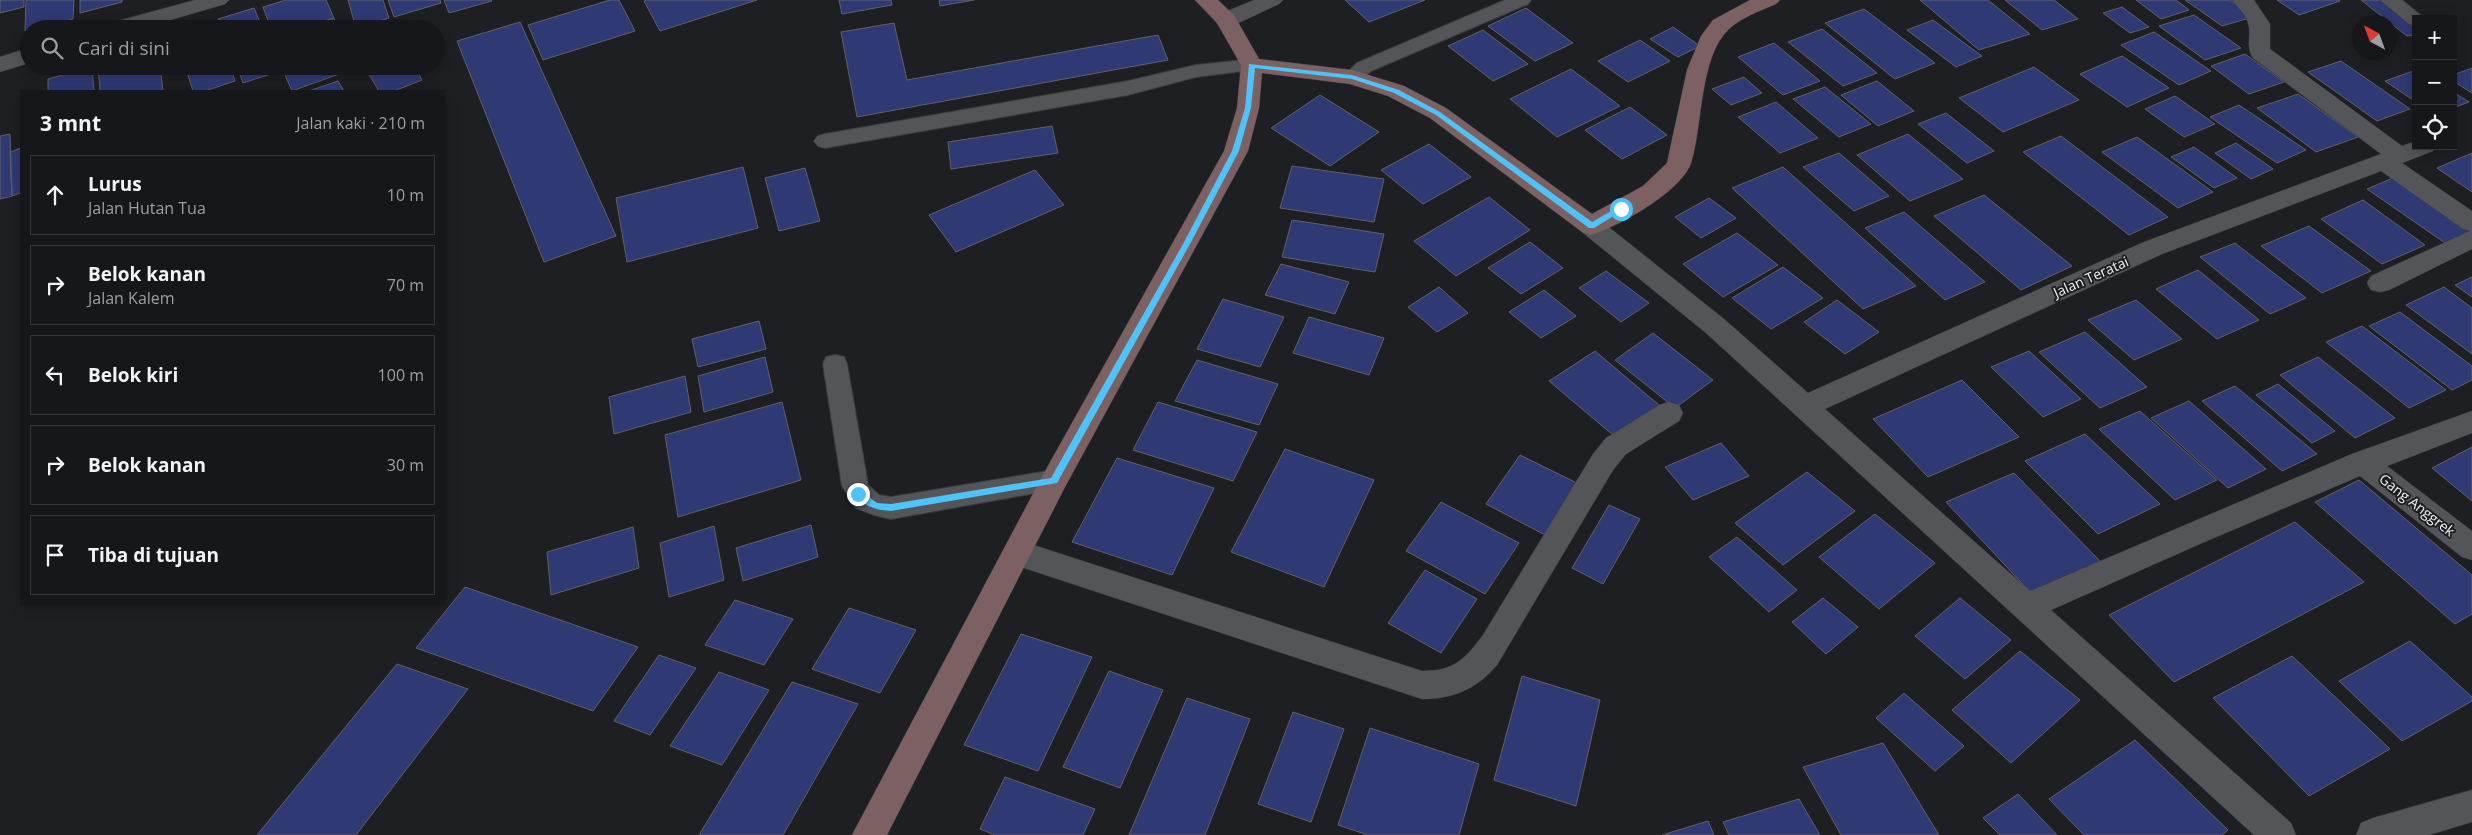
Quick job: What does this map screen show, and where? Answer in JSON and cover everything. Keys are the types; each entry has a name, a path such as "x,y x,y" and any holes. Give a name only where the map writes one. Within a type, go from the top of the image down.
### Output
{"main road":[{"path":"869,835 1054,481 1236,151 1248,108 1252,65 1226,20 1206,0"},
{"path":"1252,65 1352,77 1396,91 1438,113 1592,226 1655,190 1675,172 1679,164 1694,83 1703,54 1720,26 1743,11 1769,0"}],"street":[{"path":"147,20 218,0"},
{"path":"1226,20 1272,0"},
{"path":"2243,0 2259,21 2261,30 2258,46 2261,53 2472,223"},
{"path":"0,65 20,58"},
{"name":"Jalan Teratai","path":"1804,407 2153,248 2415,150"},
{"path":"1592,226 1714,326 2279,835"},
{"path":"2380,283 2472,239"},
{"path":"1018,553 1422,685 1441,686 1464,678 1483,661 1587,493 1603,462 1616,446 1669,413"},
{"path":"2025,606 2194,532 2362,462 2472,422"},
{"name":"Gang Anggrek","path":"2362,462 2472,548"},
{"path":"2373,835 2472,806"}],"lane":[{"path":"1352,77 1364,67 1520,0"},
{"path":"2390,0 2412,17"},
{"path":"825,141 1128,88 1196,71 1252,65"},
{"path":"835,364 855,486 858,494 866,502 876,506 891,508 1054,481"}],"building":[{"path":"0,0 24,0 24,7 0,13"},
{"path":"26,0 74,0 73,19 25,20"},
{"path":"80,0 122,0 122,2 80,13"},
{"path":"286,0 326,0 334,18 328,20 268,20 263,7"},
{"path":"348,0 383,0 389,18 382,20 354,20"},
{"path":"388,0 440,0 441,3 394,17"},
{"path":"444,0 491,0 492,1 449,13"},
{"path":"610,0 619,0 635,31 543,60 528,25"},
{"path":"646,0 757,0 660,31 644,1"},
{"path":"839,0 891,0 892,5 842,14"},
{"path":"939,0 974,0 940,6"},
{"path":"1345,0 1425,0 1369,22"},
{"path":"1920,0 1988,0 2030,34 1979,50"},
{"path":"2005,0 2054,0 2078,19 2042,30"},
{"path":"2136,0 2176,0 2189,10 2161,19"},
{"path":"2185,0 2230,0 2253,17 2222,26"},
{"path":"2277,0 2338,0 2340,1 2299,15"},
{"path":"2361,0 2387,0 2412,19 2412,35 2407,36 2397,28 2397,15 2380,15"},
{"path":"2122,7 2149,27 2130,33 2103,13"},
{"path":"254,8 259,20 218,20"},
{"path":"1526,8 1573,43 1535,61 1488,26"},
{"path":"1864,9 1935,63 1895,79 1825,23"},
{"path":"2194,15 2241,48 2205,60 2159,26"},
{"path":"1933,20 1982,56 1956,67 1907,30"},
{"path":"520,22 616,236 544,262 457,41"},
{"path":"894,23 907,80 1158,35 1168,60 857,117 841,32"},
{"path":"1673,27 1700,46 1678,57 1650,39"},
{"path":"1822,29 1877,73 1843,86 1788,42"},
{"path":"1483,30 1528,64 1493,81 1448,46"},
{"path":"2154,32 2211,71 2179,85 2121,45"},
{"path":"1640,40 1670,61 1628,82 1598,61"},
{"path":"1774,43 1820,81 1783,95 1738,57"},
{"path":"2245,54 2284,82 2249,94 2211,66"},
{"path":"2122,56 2169,88 2127,107 2080,74"},
{"path":"2341,61 2410,109 2377,121 2308,72"},
{"path":"2034,67 2079,100 2003,132 1959,98"},
{"path":"2472,68 2472,93 2457,84 2457,74"},
{"path":"1571,69 1620,106 1557,137 1510,99"},
{"path":"2412,71 2412,99 2385,81"},
{"path":"63,75 93,75 94,90 48,90 48,79"},
{"path":"99,75 161,75 163,90 100,90"},
{"path":"188,75 233,75 235,81 208,90 193,90"},
{"path":"240,75 268,75 243,83"},
{"path":"285,75 336,75 295,90 292,90"},
{"path":"369,75 419,75 422,80 397,90 378,90"},
{"path":"1744,77 1762,93 1731,105 1712,89"},
{"path":"338,81 343,90 312,90"},
{"path":"1877,81 1914,111 1878,126 1841,95"},
{"path":"1825,87 1871,124 1839,137 1793,99"},
{"path":"2298,94 2358,137 2316,152 2257,108"},
{"path":"2457,94 2469,102 2457,106"},
{"path":"1320,95 1379,132 1330,166 1271,128"},
{"path":"2175,96 2215,124 2184,137 2145,109"},
{"path":"1776,102 1818,138 1780,153 1738,117"},
{"path":"2239,105 2306,150 2277,163 2210,117"},
{"path":"1630,107 1667,135 1622,159 1585,130"},
{"path":"1946,113 1994,151 1967,163 1918,124"},
{"path":"1052,126 1058,153 951,169 948,142"},
{"path":"10,134 12,196 0,199 0,136"},
{"path":"1908,134 1963,179 1910,201 1857,155"},
{"path":"2061,136 2168,217 2129,235 2023,152"},
{"path":"2137,137 2213,192 2178,208 2102,152"},
{"path":"2236,143 2273,169 2251,179 2215,153"},
{"path":"1429,144 1471,177 1423,204 1381,170"},
{"path":"2194,147 2237,178 2214,188 2171,157"},
{"path":"20,148 20,193 12,196 10,152"},
{"path":"1839,153 1889,196 1854,211 1803,167"},
{"path":"2472,153 2472,192 2437,168"},
{"path":"1292,166 1384,179 1374,222 1280,208"},
{"path":"743,167 758,228 627,262 616,198"},
{"path":"1783,167 1916,286 1863,309 1732,188"},
{"path":"805,168 820,221 779,231 765,178"},
{"path":"1035,170 1064,205 956,252 929,215"},
{"path":"2395,177 2472,229 2472,233 2448,245 2367,189"},
{"path":"1984,195 2072,266 2021,290 1934,216"},
{"path":"1489,197 1530,230 1456,276 1414,241"},
{"path":"1709,198 1736,218 1701,238 1675,217"},
{"path":"2363,200 2425,245 2382,264 2321,219"},
{"path":"1904,212 1985,282 1945,300 1865,228"},
{"path":"1292,220 1384,234 1375,272 1282,257"},
{"path":"2309,226 2371,271 2322,293 2261,246"},
{"path":"1737,233 1778,265 1723,297 1683,264"},
{"path":"1530,242 1563,268 1521,294 1488,268"},
{"path":"2235,243 2306,298 2270,314 2200,257"},
{"path":"1281,264 1349,282 1335,314 1265,295"},
{"path":"1783,267 1823,298 1771,329 1732,298"},
{"path":"2198,270 2259,320 2217,339 2156,289"},
{"path":"1606,271 1649,303 1621,322 1579,288"},
{"path":"2472,277 2472,297 2455,285"},
{"path":"1439,287 1468,313 1437,332 1408,307"},
{"path":"2444,287 2472,308 2472,354 2406,305"},
{"path":"1544,290 1576,316 1541,338 1509,312"},
{"path":"1223,299 1284,317 1260,367 1197,349"},
{"path":"1837,300 1879,332 1845,354 1804,322"},
{"path":"2136,300 2182,339 2134,360 2088,320"},
{"path":"2400,312 2472,366 2472,380 2452,390 2369,326"},
{"path":"1309,317 1384,338 1369,375 1293,353"},
{"path":"759,321 766,349 698,367 692,339"},
{"path":"2362,326 2446,390 2409,408 2326,342"},
{"path":"2085,332 2147,387 2100,408 2039,352"},
{"path":"1653,333 1713,380 1675,408 1615,360"},
{"path":"1595,351 1666,411 1620,441 1549,381"},
{"path":"2029,351 2081,399 2043,417 1991,367"},
{"path":"765,357 773,392 704,412 698,376"},
{"path":"2318,357 2395,418 2355,438 2280,375"},
{"path":"1197,360 1278,384 1259,425 1175,401"},
{"path":"685,376 691,412 614,434 609,397"},
{"path":"1962,380 2019,437 1928,477 1873,419"},
{"path":"2278,384 2335,431 2312,443 2256,395"},
{"path":"2235,386 2317,454 2282,471 2202,401"},
{"path":"2189,401 2266,469 2228,488 2151,418"},
{"path":"782,402 801,480 678,517 665,435"},
{"path":"1158,402 1257,432 1233,481 1133,450"},
{"path":"2140,411 2217,480 2175,500 2099,429"},
{"path":"2085,434 2160,504 2098,534 2025,461"},
{"path":"1721,443 1749,476 1693,500 1665,467"},
{"path":"2472,447 2472,501 2432,468"},
{"path":"1285,449 1374,480 1324,587 1231,552"},
{"path":"1520,455 1583,486 1549,537 1486,504"},
{"path":"1117,458 1214,488 1172,575 1072,542"},
{"path":"1807,472 1855,511 1783,565 1735,523"},
{"path":"2014,473 2100,561 2031,593 1946,502"},
{"path":"2359,480 2472,575 2472,614 2455,624 2315,502"},
{"path":"1441,502 1519,543 1485,594 1406,551"},
{"path":"1609,505 1640,519 1603,584 1572,568"},
{"path":"1875,514 1935,563 1879,609 1819,557"},
{"path":"2295,522 2364,582 2174,682 2109,615"},
{"path":"811,525 818,557 743,581 736,548"},
{"path":"714,526 724,580 669,597 660,543"},
{"path":"633,527 639,568 551,595 547,552"},
{"path":"1737,537 1797,590 1769,612 1709,557"},
{"path":"1425,570 1477,599 1441,653 1388,623"},
{"path":"465,587 638,647 593,711 416,648"},
{"path":"1823,598 1858,627 1826,654 1792,622"},
{"path":"1960,598 2011,640 1965,679 1915,636"},
{"path":"735,600 793,619 764,665 705,645"},
{"path":"849,608 916,630 880,693 812,669"},
{"path":"1021,634 1092,657 1038,771 964,745"},
{"path":"2410,641 2472,697 2472,701 2402,741 2339,681"},
{"path":"2020,651 2080,700 2011,763 1952,710"},
{"path":"659,655 696,668 650,735 614,721"},
{"path":"2292,656 2390,749 2309,796 2213,698"},
{"path":"397,664 468,689 356,835 257,835"},
{"path":"1109,671 1163,690 1120,788 1063,767"},
{"path":"719,672 769,690 722,765 670,746"},
{"path":"1522,676 1600,700 1576,806 1494,780"},
{"path":"792,682 858,704 783,835 699,835"},
{"path":"1904,693 1964,746 1935,771 1876,718"},
{"path":"1187,698 1250,719 1205,835 1129,835"},
{"path":"1293,712 1344,729 1311,822 1258,804"},
{"path":"1370,728 1479,764 1459,835 1368,835 1338,825"},
{"path":"2135,740 2228,830 2222,835 2084,835 2049,799"},
{"path":"1883,743 1939,835 1841,835 1803,767"},
{"path":"1005,777 1095,809 1083,835 995,835 980,829"},
{"path":"2018,794 2057,835 2000,835 1983,818"},
{"path":"1799,799 1820,835 1729,835 1723,822"},
{"path":"1708,821 1714,835 1662,835"}],"route":[{"path":"858,494 866,502 876,506 891,508 1054,481 1236,151 1248,108 1252,65 1352,77 1396,91 1438,113 1592,226 1621,209"}]}
